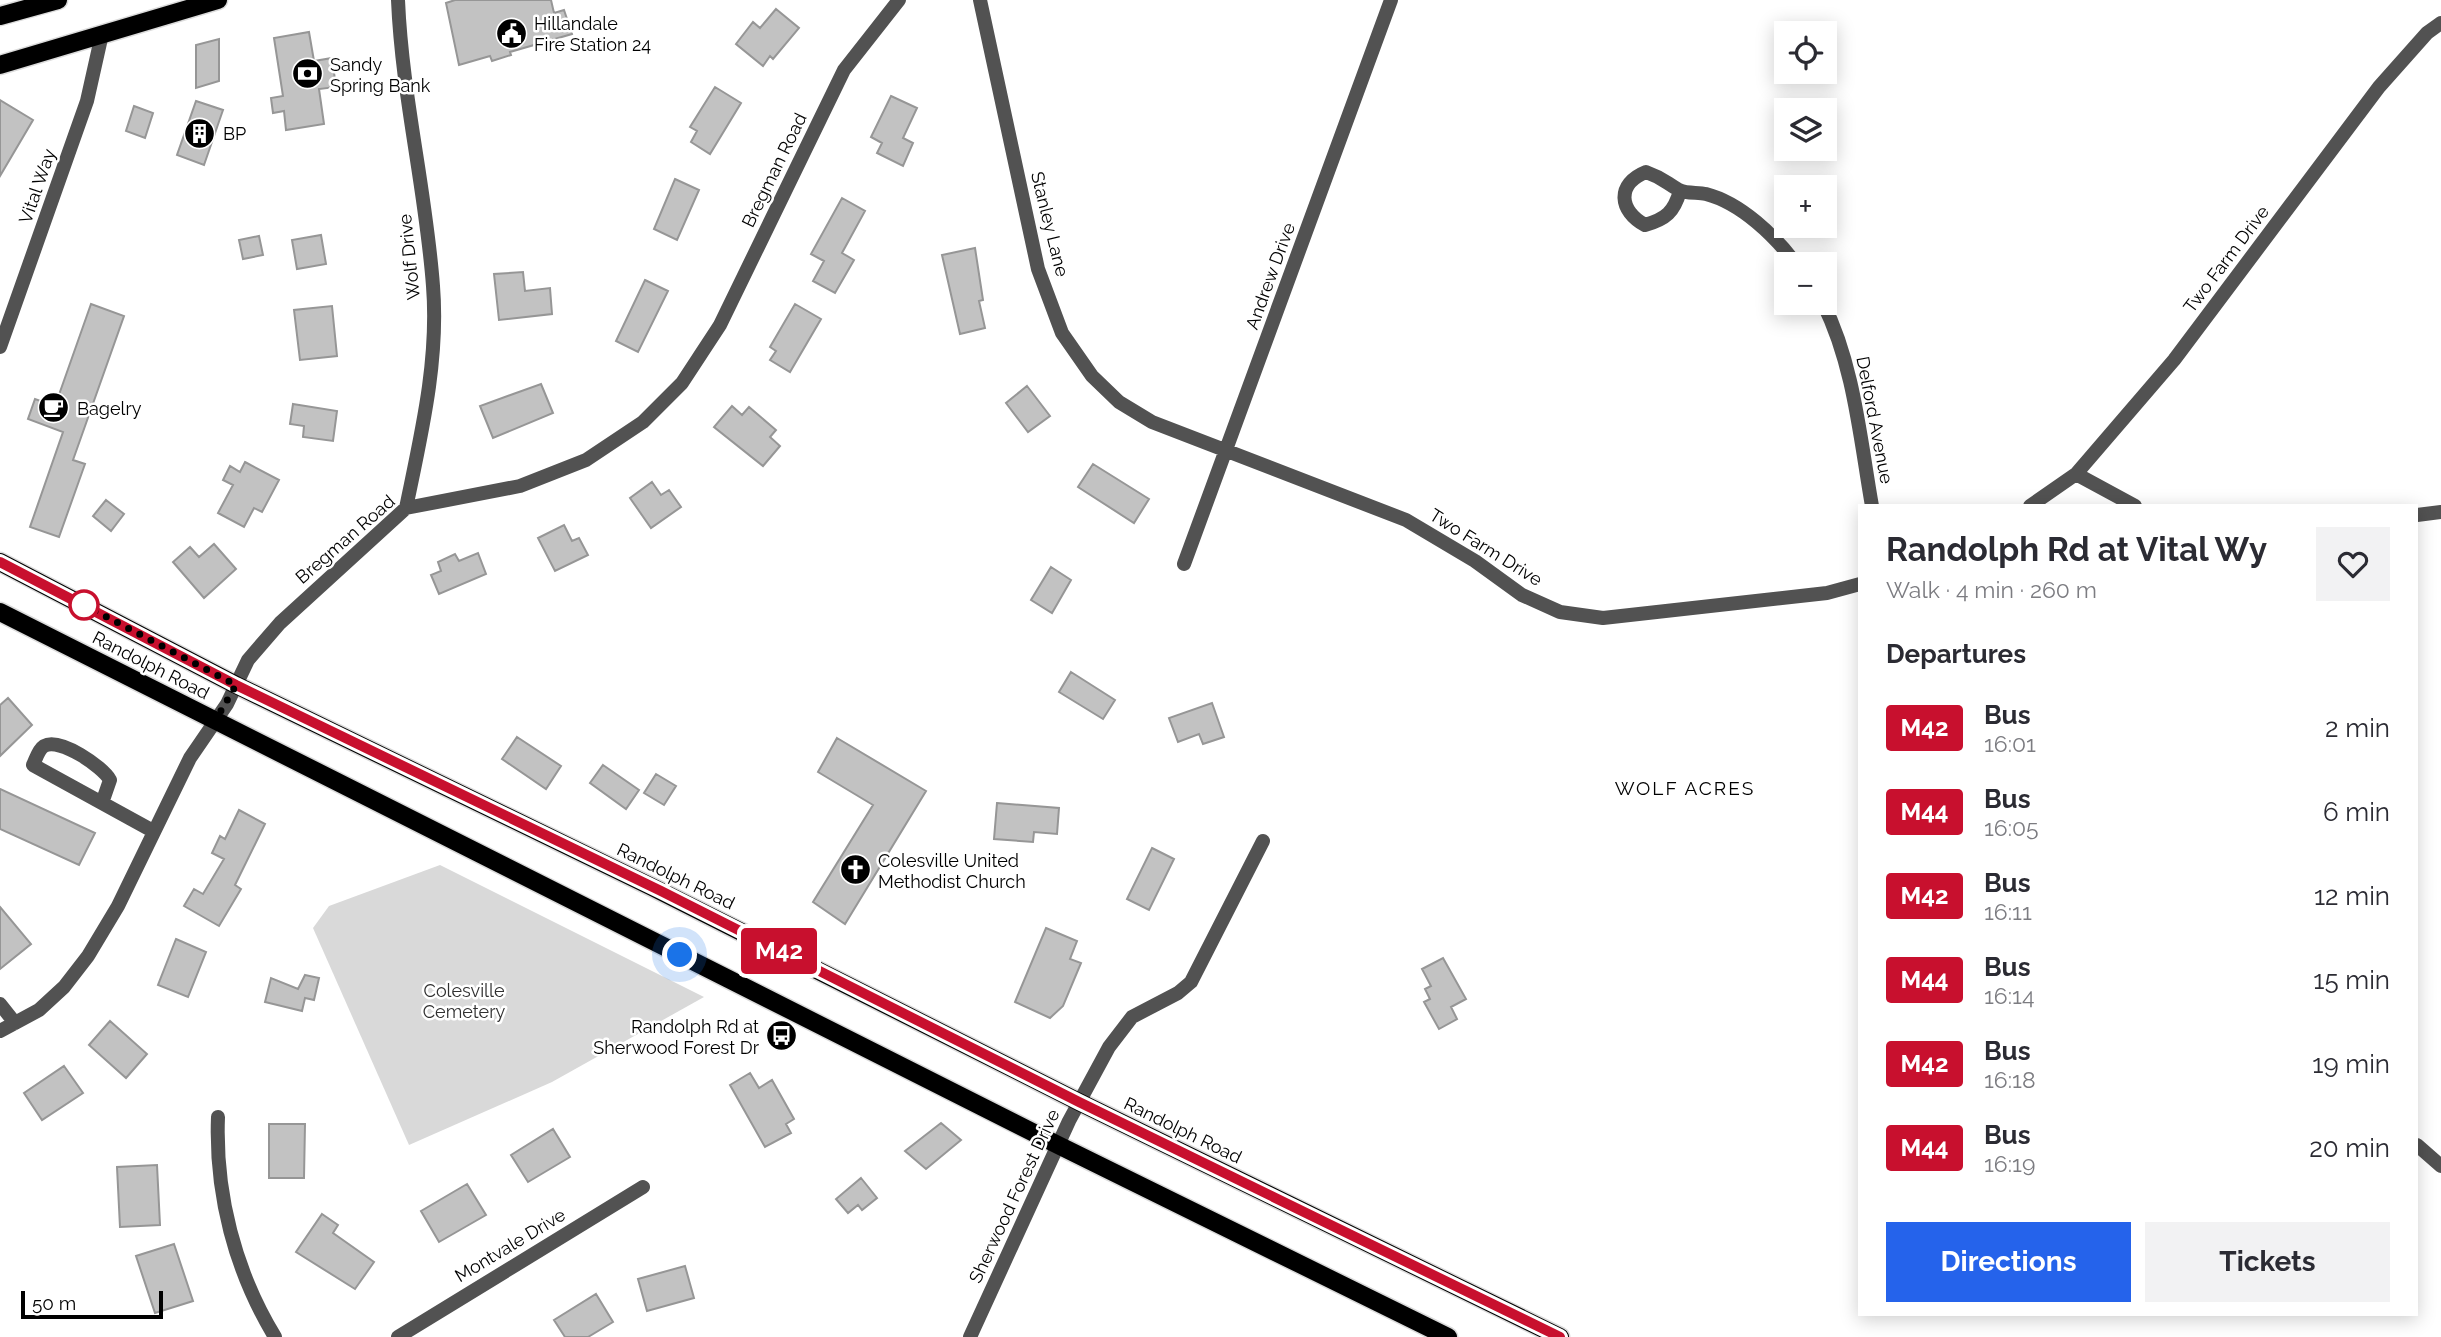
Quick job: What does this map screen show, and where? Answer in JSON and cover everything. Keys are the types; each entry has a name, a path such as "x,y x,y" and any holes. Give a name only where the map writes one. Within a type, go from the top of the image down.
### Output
{"main road":[{"path":"0,16 58,0"},
{"path":"0,65 218,0"},
{"name":"Randolph Road","path":"4,567 236,685 661,891 1079,1102 1560,1337"},
{"name":"Randolph Road","path":"0,612 1058,1145 1448,1337"}],"street":[{"name":"Wolf Drive","path":"398,0 433,287 433,347 427,409 406,508"},
{"name":"Bregman Road","path":"0,1031 39,1010 64,987 88,956 118,906 190,758 215,721 248,660 280,623 406,508 520,486 586,460 643,422 682,383 720,325 844,70 899,0"},
{"name":"Stanley Lane","path":"980,0 1038,269 1062,333 1092,376 1119,402 1152,422 1226,452"},
{"name":"Andrew Drive","path":"1184,564 1391,0"},
{"name":"Two Farm Drive","path":"2033,504 2076,474 2174,360 2379,88 2427,33 2441,23"},
{"name":"Vital Way","path":"0,347 87,102 102,34"},
{"path":"1680,191 1706,194 1736,206 1787,252"},
{"name":"Delford Avenue","path":"1829,315 1849,373 1872,504"},
{"name":"Two Farm Drive","path":"1226,452 1406,520 1475,561 1522,595 1560,612 1603,618 1827,593 1858,585"},
{"path":"2076,474 2131,504"},
{"path":"2418,516 2441,512"},
{"path":"102,803 110,780 104,769 58,745 48,744 40,748 33,765 102,803 153,831"},
{"name":"Sherwood Forest Drive","path":"970,1337 1058,1145 1109,1047 1132,1017 1178,993 1191,982 1263,841"},
{"path":"0,1004 15,1023"},
{"path":"218,1117 218,1160 237,1259 255,1304 275,1337"},
{"path":"2418,1146 2441,1166"},
{"name":"Montvale Drive","path":"398,1337 643,1187"}],"green space":[{"name":"Colesville Cemetery","path":"440,865 704,997 552,1082 409,1145 313,928 329,906"}],"building":[{"name":"Hillandale Fire Station 24","path":"455,0 551,0 554,13 564,10 572,34 510,52 511,55 492,61 490,56 459,65 446,3"},
{"path":"776,9 799,28 773,59 770,56 763,66 736,44 753,22 760,28"},
{"name":"Sandy Spring Bank","path":"309,32 314,61 332,58 336,87 319,89 324,124 286,130 284,111 273,113 271,98 283,96 274,38"},
{"path":"219,39 219,81 196,88 196,45"},
{"path":"715,87 741,103 710,154 691,142 697,131 690,127"},
{"path":"891,96 917,108 903,138 913,143 903,166 877,153 882,143 871,137"},
{"path":"0,100 33,120 0,176"},
{"name":"BP","path":"196,101 223,110 204,165 177,155"},
{"path":"134,106 153,113 145,138 126,131"},
{"path":"675,179 699,190 677,240 654,229"},
{"path":"842,198 865,211 842,253 854,260 835,293 813,281 824,261 811,254"},
{"path":"321,235 326,264 297,269 292,240"},
{"path":"259,236 263,255 243,259 239,240"},
{"path":"975,248 983,300 979,301 985,328 960,334 942,255"},
{"path":"523,272 525,291 550,288 552,314 499,320 494,274"},
{"path":"645,280 668,291 638,352 616,341"},
{"path":"91,304 124,316 73,460 85,464 59,537 30,527 63,432 28,419 35,399 55,406"},
{"path":"795,304 821,319 790,372 770,360 776,351 770,347"},
{"path":"332,306 337,356 300,360 294,310"},
{"path":"541,384 553,413 493,438 480,406"},
{"path":"1027,386 1050,416 1028,432 1006,403"},
{"path":"293,404 337,411 333,441 303,437 304,426 290,424"},
{"path":"732,406 742,415 749,407 776,430 770,437 780,446 763,466 714,427"},
{"path":"245,462 279,480 262,512 254,508 244,527 218,513 233,485 223,480 230,466 240,472"},
{"path":"1093,464 1149,499 1134,523 1078,487"},
{"path":"652,482 661,495 669,490 681,507 651,528 630,498"},
{"path":"106,500 124,514 111,531 93,516"},
{"path":"564,525 572,541 579,538 588,555 555,571 538,538"},
{"path":"214,544 236,569 204,598 173,562 190,547 199,557"},
{"path":"478,553 486,574 439,594 431,575 441,571 438,562 455,554 459,561"},
{"path":"1051,567 1071,580 1052,613 1031,600"},
{"path":"1071,672 1115,700 1103,719 1059,692"},
{"path":"8,698 32,725 0,756 0,705"},
{"path":"1212,703 1224,737 1203,744 1199,734 1178,742 1169,718"},
{"path":"517,737 561,766 546,789 502,759"},
{"path":"837,738 926,791 845,924 813,902 873,805 818,772"},
{"path":"603,765 639,790 626,809 590,783"},
{"path":"656,774 676,786 664,805 644,793"},
{"path":"0,789 95,833 79,865 0,829"},
{"path":"997,803 1059,808 1057,834 1034,832 1033,842 994,839"},
{"path":"239,810 265,824 235,885 241,889 219,926 184,906 194,889 203,894 224,859 212,853 220,836 225,839"},
{"path":"1152,848 1174,859 1149,910 1127,899"},
{"path":"0,907 31,944 0,969"},
{"path":"1046,928 1077,941 1070,959 1081,963 1063,1006 1050,1018 1015,1002"},
{"path":"176,939 206,952 188,997 158,985"},
{"path":"1443,958 1466,999 1451,1007 1457,1019 1439,1029 1424,1002 1430,999 1425,989 1431,986 1422,969"},
{"path":"305,975 319,978 314,1000 305,998 302,1011 265,1002 271,978 298,989"},
{"path":"110,1021 147,1054 126,1078 89,1045"},
{"path":"64,1066 83,1093 42,1120 24,1093"},
{"path":"750,1073 759,1088 772,1080 794,1119 786,1124 791,1133 765,1147 730,1085"},
{"path":"941,1123 961,1140 926,1169 905,1151"},
{"path":"269,1124 305,1124 304,1178 269,1178"},
{"path":"553,1129 570,1157 528,1182 511,1155"},
{"path":"157,1165 160,1225 120,1227 117,1167"},
{"path":"861,1178 877,1198 862,1210 858,1205 848,1213 836,1199"},
{"path":"467,1184 486,1215 439,1242 421,1211"},
{"path":"322,1214 338,1225 333,1233 374,1262 355,1289 296,1252"},
{"path":"174,1244 193,1301 155,1313 136,1256"},
{"path":"685,1266 694,1298 647,1311 638,1279"},
{"path":"596,1294 613,1322 588,1337 565,1337 554,1320"}],"bus line":[{"name":"M42","path":"0,562 198,662 236,685 661,891 1079,1102 1560,1337"}],"place":[{"name":"Hillandale Fire Station 24","path":"511,33"},
{"name":"Sandy Spring Bank","path":"307,74"},
{"name":"BP","path":"200,133"},
{"name":"Bagelry","path":"54,408"},
{"name":"Colesville United Methodist Church","path":"855,870"},
{"name":"Randolph Rd at Sherwood Forest Dr","path":"782,1036"}],"district":[{"name":"WOLF ACRES","path":"1685,788"}],"route":[{"path":"84,605 82,604 143,636 198,662 236,685 215,721 680,955"}]}
